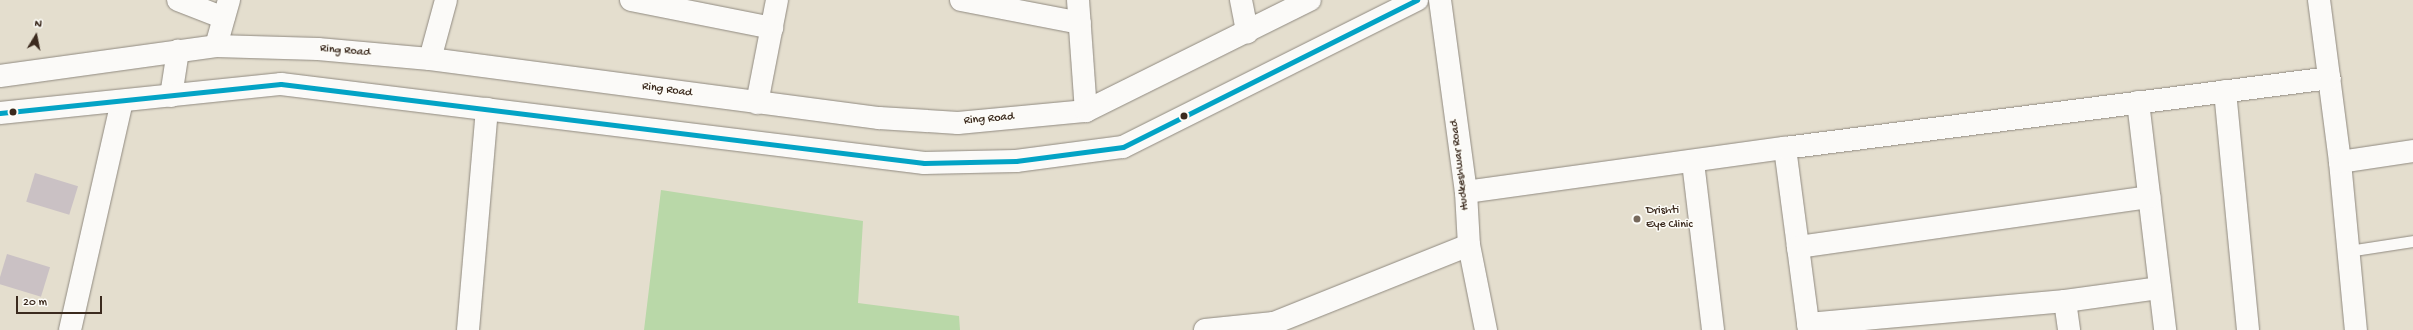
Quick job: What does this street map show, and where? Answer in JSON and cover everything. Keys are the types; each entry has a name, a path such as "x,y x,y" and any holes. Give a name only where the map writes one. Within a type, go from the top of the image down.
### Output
{"main road":[{"path":"178,0 227,9 216,46"},
{"path":"430,59 446,0"},
{"path":"631,0 772,28"},
{"path":"757,103 777,0"},
{"path":"961,0 1080,23"},
{"path":"1078,0 1086,111"},
{"path":"1241,0 1247,32"},
{"name":"Ring Road","path":"0,76 216,46 318,49 430,59 879,118 958,123 1086,111 1310,0"},
{"path":"0,112 122,102 281,84 924,163 1016,161 1123,147 1417,0"},
{"name":"Hudkeshwar Road","path":"1440,0 1466,192 1469,245 1486,330"},
{"path":"2319,0 2340,162 2356,330"},
{"path":"171,96 178,51"},
{"path":"1466,192 1693,162 1785,148 2330,78"},
{"path":"2224,91 2248,330"},
{"path":"70,330 122,102"},
{"path":"2138,102 2165,330"},
{"path":"468,330 487,109"},
{"path":"1785,148 1809,327 2065,301 2160,288"},
{"path":"2340,162 2413,151"},
{"path":"1693,162 1713,330"},
{"path":"1798,247 2149,197"},
{"path":"1205,330 1274,326 1469,245"},
{"path":"2065,301 2070,330"}],"lane":[{"path":"2348,251 2413,240"}],"green space":[{"path":"661,190 863,221 858,303 959,316 960,330 644,330"}],"building":[{"path":"35,173 78,186 69,215 26,202"},
{"path":"7,254 50,267 41,297 0,284 0,277"}],"transit line":[{"path":"0,113 281,84 924,163 1016,161 1123,147 1417,0"}],"place":[{"name":"Drishti Eye Clinic","path":"1637,219"}]}
